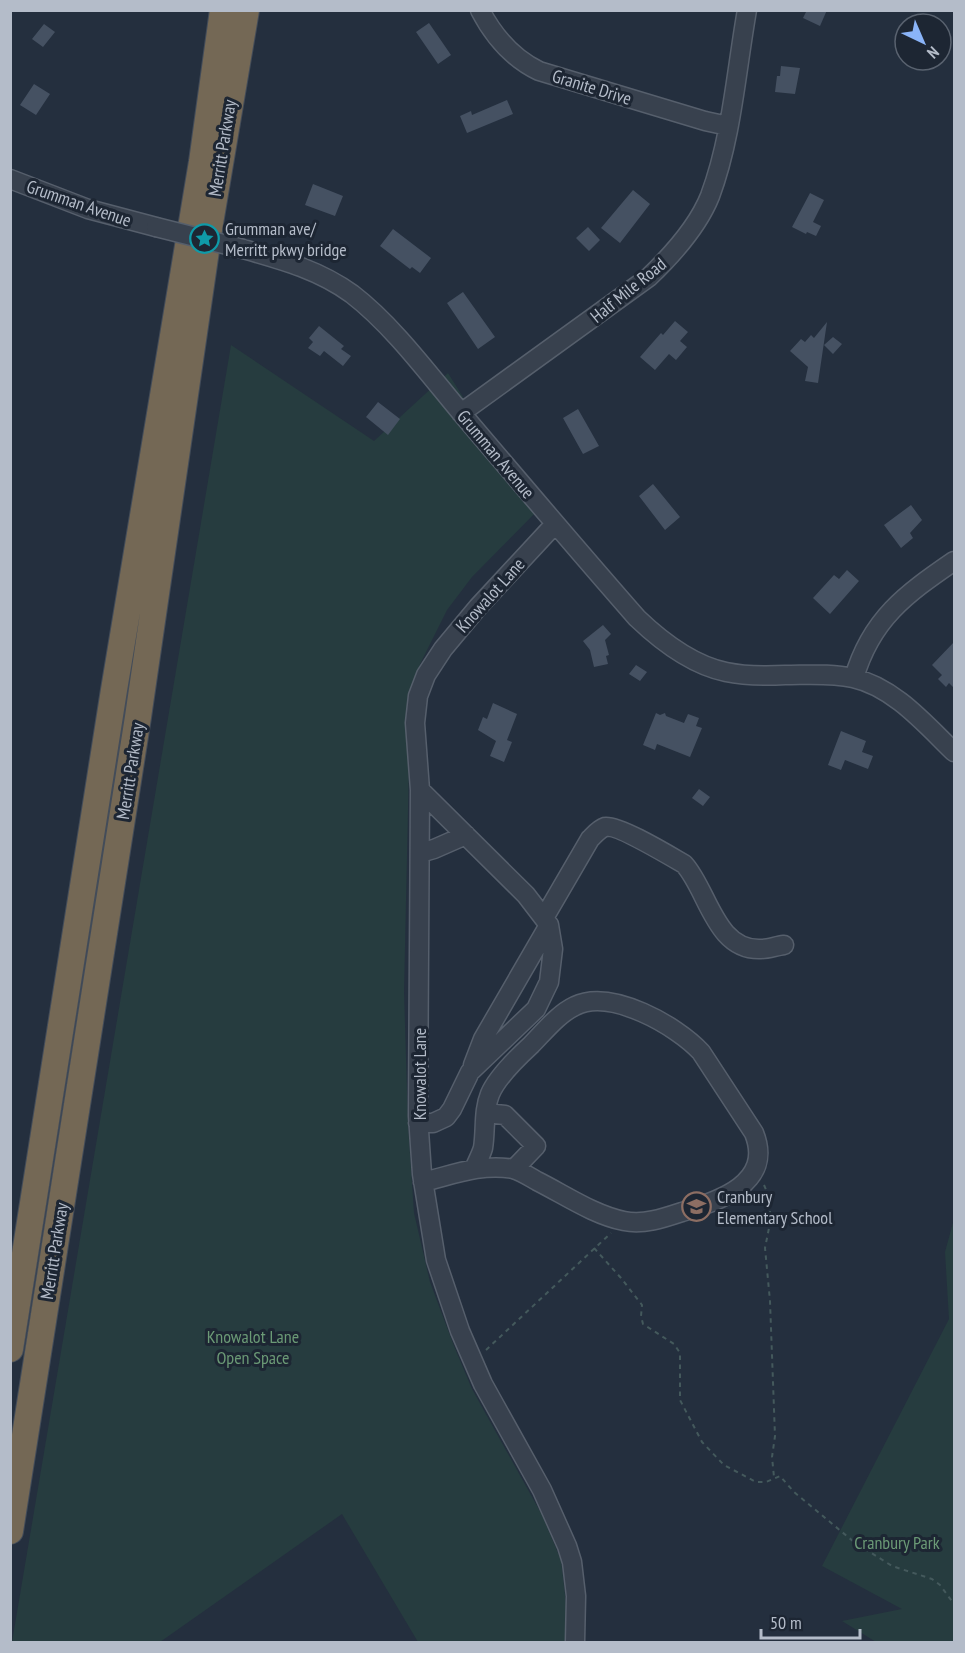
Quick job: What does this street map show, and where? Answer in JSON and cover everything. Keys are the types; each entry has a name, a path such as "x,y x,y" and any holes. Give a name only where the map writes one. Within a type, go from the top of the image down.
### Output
{"highway":[{"name":"Merritt Parkway","path":"10,1349 110,713 202,162 223,10"},
{"name":"Merritt Parkway","path":"10,1531 138,717 208,235 246,10"}],"street":[{"name":"Granite Drive","path":"480,10 493,32 506,47 539,71 705,122 728,126"},
{"name":"Half Mile Road","path":"461,413 649,277 664,263 697,220 709,198 723,151 747,10"},
{"name":"Grumman Avenue","path":"10,179 88,209 243,249 314,271 370,309 637,618 675,649 700,663 724,672 754,676 834,675 854,678 873,685 895,698 954,753"},
{"name":"Knowalot Lane","path":"555,524 457,631 426,675 418,696 415,713 420,790 418,1124 423,1182 436,1260 460,1331 483,1384 542,1490 567,1546 572,1562 576,1596 575,1642"},
{"path":"854,678 858,662 867,644 890,612 909,593 954,561"},
{"path":"420,790 526,895 547,922 553,949 549,982 536,1009 470,1072"},
{"path":"418,1124 433,1123 446,1117 452,1109 483,1039 590,839 598,830 607,826 619,829 684,864 690,870 713,914 733,940 746,947 760,949 784,945"},
{"path":"420,853 466,836"},
{"path":"423,1182 483,1167 514,1169 592,1209 622,1221 635,1223 653,1221 708,1204 741,1187 755,1169 758,1143 754,1133 701,1052 690,1040 676,1030 612,1001 586,1001 565,1012 516,1060 491,1091 482,1150 474,1169"},
{"path":"486,1113 505,1115 536,1146 514,1169"}],"path":[{"path":"763,1184 767,1192 771,1218 765,1248 770,1301 775,1436 772,1457 774,1477"},
{"path":"473,1362 611,1233"},
{"path":"594,1248 642,1305 640,1316 643,1324 674,1344 680,1353 680,1400 702,1442 724,1465 756,1482 766,1482 780,1476 794,1492 832,1526 882,1560 905,1572 932,1579 940,1585 954,1604"}],"green space":[{"name":"Knowalot Lane Open Space","path":"231,345 374,441 448,373 491,442 541,507 472,577 447,610 420,664 410,719 404,992 408,1124 414,1213 430,1282 472,1389 542,1515 561,1560 567,1612 565,1642 418,1642 342,1514 160,1642 12,1642"},
{"name":"Cranbury Park","path":"954,1219 954,1642 876,1642 842,1621 902,1609 822,1566 949,1319 945,1252"}],"building":[{"path":"807,10 827,10 820,26 803,18"},
{"path":"429,23 451,55 438,64 416,32"},
{"path":"44,24 55,32 43,47 32,39"},
{"path":"781,66 800,68 795,94 775,92"},
{"path":"34,84 50,94 36,115 20,105"},
{"path":"507,100 513,114 467,133 460,116 471,111 472,115"},
{"path":"313,184 343,196 335,216 305,205"},
{"path":"633,190 650,204 620,243 601,228"},
{"path":"810,193 824,200 813,222 821,226 816,236 792,227"},
{"path":"588,227 600,240 589,251 576,238"},
{"path":"393,229 431,258 420,273 412,267 410,269 380,246"},
{"path":"463,292 495,337 478,349 447,303"},
{"path":"675,321 688,332 680,341 687,347 676,360 669,354 655,370 640,357"},
{"path":"827,322 818,383 805,381 808,367 790,351 801,339 805,342 811,335 814,338"},
{"path":"319,326 344,346 341,349 351,356 343,366 324,351 320,356 308,348 313,342 309,338"},
{"path":"833,337 842,344 833,354 824,345"},
{"path":"378,402 400,419 388,435 366,417"},
{"path":"578,409 599,446 583,454 563,418"},
{"path":"653,484 680,517 665,530 639,496"},
{"path":"911,505 922,520 910,533 913,538 901,548 884,525"},
{"path":"847,570 859,581 830,614 813,598 834,575 839,579"},
{"path":"603,625 611,634 605,640 609,655 606,656 608,664 594,667 590,650 583,641"},
{"path":"954,642 954,688 949,683 946,687 938,679 942,675 932,665"},
{"path":"636,665 647,672 640,681 629,674"},
{"path":"493,703 517,714 507,740 512,742 504,762 490,756 496,741 478,730 483,717 487,719"},
{"path":"656,713 660,715 665,713 666,716 684,723 688,714 699,718 696,726 702,728 690,757 657,744 655,750 643,745"},
{"path":"841,731 866,741 862,752 873,756 868,769 845,760 841,770 828,765"},
{"path":"699,789 710,797 703,806 692,798"}],"place":[{"name":"Grumman ave/ Merritt pkwy bridge","path":"204,238"},
{"name":"Cranbury Elementary School","path":"696,1206"}]}
